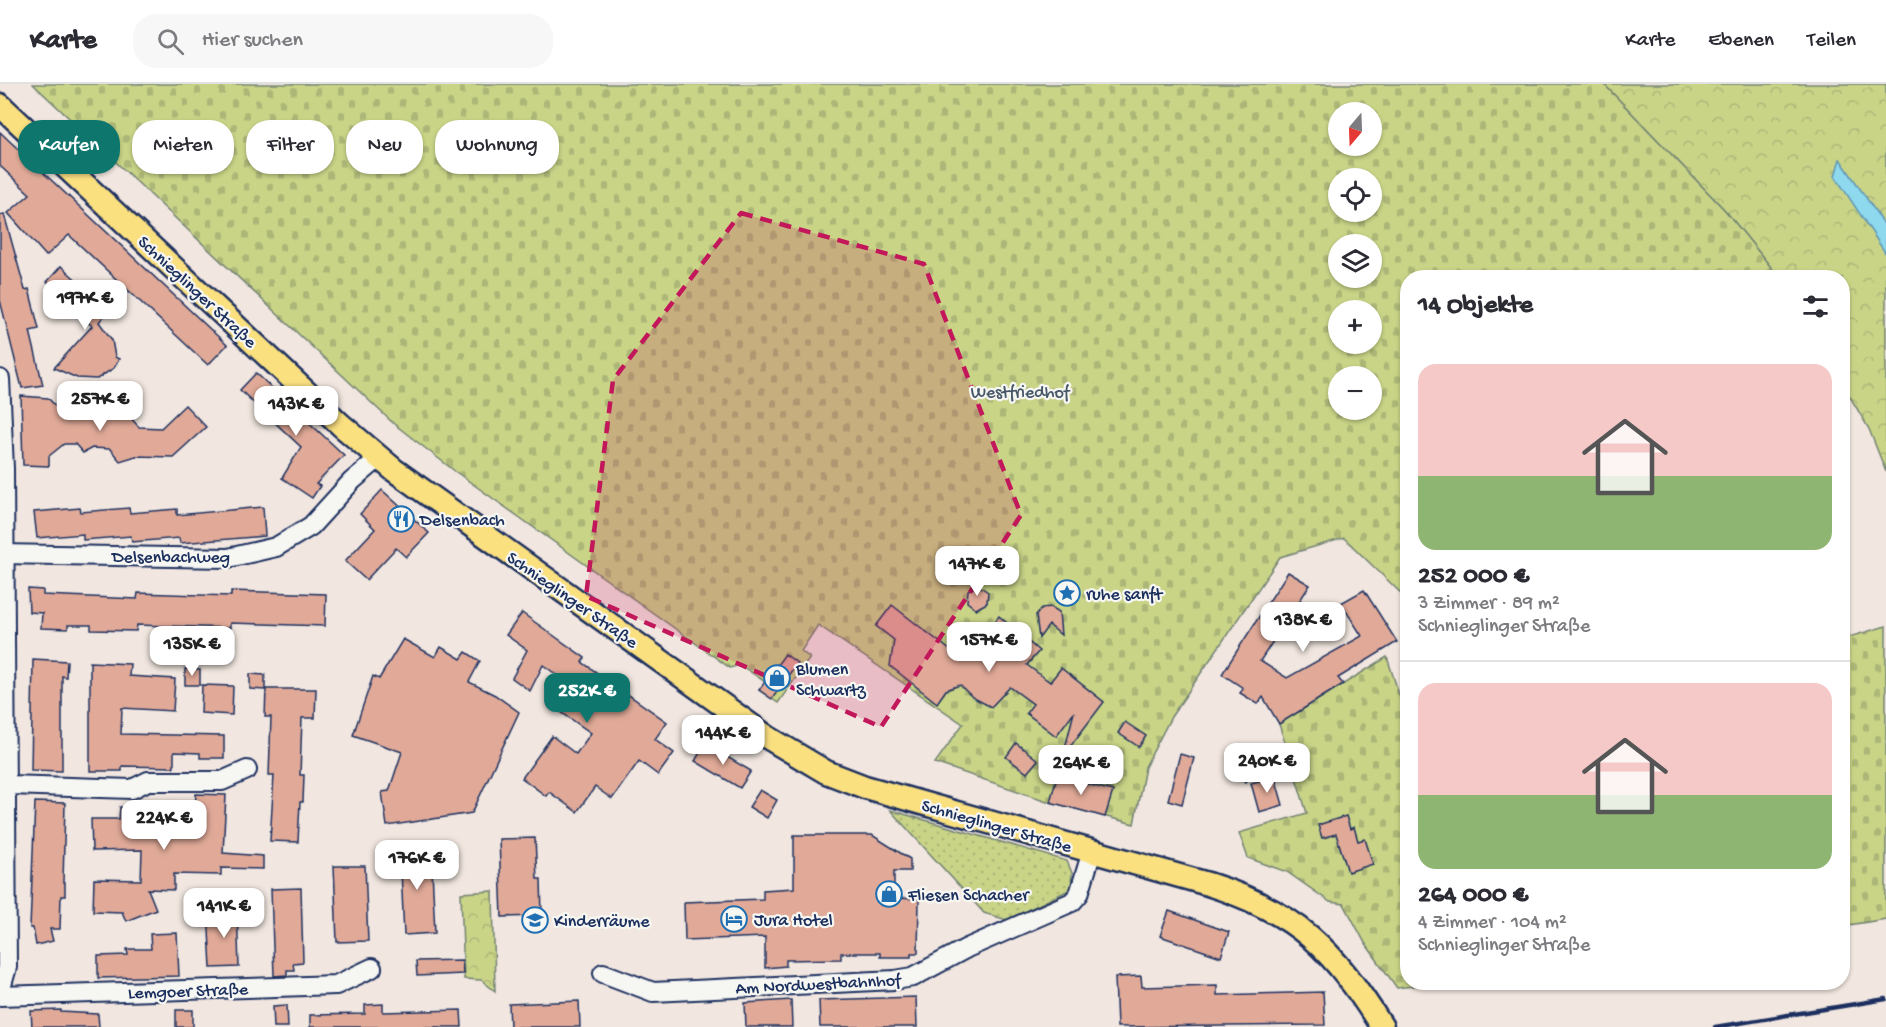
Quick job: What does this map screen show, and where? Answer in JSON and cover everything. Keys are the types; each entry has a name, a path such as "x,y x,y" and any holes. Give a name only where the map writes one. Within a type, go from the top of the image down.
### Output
{"main road":[{"name":"Schnieglinger Straße","path":"0,105 379,458 519,561 795,755 826,772 866,787 1234,892 1275,910 1311,936 1337,961 1382,1027"}],"street":[{"path":"0,379 4,430 2,554 8,786 3,871 8,967 0,994"},
{"name":"Delsenbachweg","path":"2,554 228,558 276,547 311,526 352,481 379,458"},
{"path":"8,786 132,789 148,781 222,781 247,770"},
{"name":"Am Nordwestbahnhof","path":"603,973 653,992 895,980 913,977 968,948 1072,902 1079,894 1092,852"},
{"name":"Lemgoer Straße","path":"0,994 336,985 372,968"}],"highlighted area":[{"path":"741,213 924,264 1021,515 881,727 586,596 613,380"}],"green space":[{"name":"Westfriedhof","path":"33,84 1604,84 1725,210 1773,270 1400,270 1400,592 1344,538 1280,557 1171,717 1145,767 1134,824 1050,802 935,763 963,724 818,625 801,651 810,658 778,703 759,690 765,682 740,665 730,668 456,472 394,424 120,166 120,120 71,120"},
{"path":"1604,84 1886,84 1886,472 1869,429 1850,397 1850,270 1773,270 1725,210"},
{"path":"1886,626 1886,919 1850,925 1850,637"},
{"path":"1387,657 1400,697 1400,988 1397,988 1365,943 1344,904 1330,902 1287,872 1248,858 1239,833 1307,813 1279,724"},
{"path":"890,810 1067,861 1072,873 1071,889 1007,920 984,913"},
{"path":"493,891 495,991 481,980 464,979 461,893"}],"water":[{"path":"1840,159 1886,227 1886,254 1835,176"}],"building":[{"path":"0,132 18,149 18,174 45,174 227,345 208,365 69,235 46,256 8,213 30,194 0,166"},
{"path":"4,214 25,290 29,289 39,329 30,331 43,385 22,388 0,300 0,215"},
{"path":"61,266 109,310 99,322 112,340 115,357 119,359 114,368 97,379 77,378 54,368 92,326 47,282"},
{"path":"256,373 344,455 316,484 320,486 312,498 282,478 301,447 240,390"},
{"path":"21,396 48,398 62,413 78,414 89,403 126,406 126,413 139,427 161,428 185,405 206,427 173,457 136,456 120,461 110,449 92,448 83,453 75,444 64,444 49,456 49,466 23,465"},
{"path":"382,490 429,533 406,557 396,548 366,580 345,561 375,529 360,514"},
{"path":"263,507 265,536 180,543 179,538 132,542 131,536 83,540 83,534 37,538 34,512 80,508 81,512 129,508 130,513 177,509 177,515"},
{"path":"1288,572 1310,585 1260,661 1287,678 1362,636 1341,603 1364,590 1397,642 1338,678 1343,684 1279,724 1263,697 1258,704 1240,693 1243,688 1222,674"},
{"path":"978,585 988,592 987,603 976,609 967,602 968,590"},
{"path":"28,589 43,590 43,595 137,599 138,593 231,596 231,591 326,594 325,626 230,623 230,628 137,625 136,631 91,630 91,625 68,625 68,629 41,628 42,613 29,612"},
{"path":"892,605 964,661 999,616 1039,651 1027,665 1050,682 1061,668 1104,702 1063,756 1074,712 1056,736 1026,713 1033,704 1010,687 991,707 972,697 960,685 946,690 937,703 890,666 894,640 876,626"},
{"path":"1051,607 1059,612 1061,635 1049,625 1039,638 1036,615 1042,608"},
{"path":"522,613 585,658 582,662 667,722 655,739 674,753 658,775 639,761 612,799 595,787 577,812 549,792 546,796 522,778 552,736 576,754 591,733 561,712 577,689 543,665 530,691 512,678 527,650 506,635"},
{"path":"403,639 435,657 441,647 461,659 466,652 480,661 469,682 495,695 519,712 472,813 387,826 382,792 389,791 402,752 353,735 373,676 379,679"},
{"path":"785,654 797,663 772,699 759,690"},
{"path":"33,659 67,661 66,677 62,676 62,771 31,770"},
{"path":"90,662 130,664 129,676 175,679 173,711 122,708 121,734 224,736 224,758 200,758 200,753 174,752 174,767 122,766 122,771 90,771"},
{"path":"185,669 200,670 200,685 185,685"},
{"path":"250,674 265,675 265,690 250,689"},
{"path":"202,685 233,686 232,715 201,713"},
{"path":"266,689 316,689 315,718 302,718 300,775 304,775 298,842 270,841 274,775 269,775 271,717 265,717"},
{"path":"1125,722 1146,736 1139,747 1118,733"},
{"path":"1016,743 1038,760 1027,773 1006,757"},
{"path":"705,744 751,771 740,788 695,761"},
{"path":"1180,754 1194,758 1182,804 1168,800"},
{"path":"1241,759 1255,768 1246,782 1233,774"},
{"path":"1057,776 1113,791 1105,817 1050,802"},
{"path":"1275,777 1283,805 1259,812 1251,783"},
{"path":"760,790 777,800 767,818 749,807"},
{"path":"196,794 226,795 223,853 263,856 263,869 221,868 221,875 174,874 174,890 148,889 156,909 126,921 122,912 93,911 94,879 141,880 142,850 92,851 91,819 119,819 120,807 195,808"},
{"path":"35,802 65,803 63,883 65,883 65,896 61,896 60,929 50,929 53,941 36,945 33,928 30,928"},
{"path":"1346,816 1350,829 1354,827 1358,841 1365,839 1373,864 1348,872 1336,834 1322,838 1318,825"},
{"path":"794,835 872,835 910,859 910,871 894,871 894,898 919,899 918,953 911,953 911,957 880,957 880,953 841,953 841,959 786,960 786,966 765,968 765,937 685,940 684,902 763,899 763,890 794,888"},
{"path":"535,838 537,879 541,879 542,916 502,917 499,839"},
{"path":"431,847 435,933 404,935 400,848"},
{"path":"334,866 365,866 368,941 337,942"},
{"path":"301,888 303,962 293,963 294,970 287,970 287,975 274,976 271,889"},
{"path":"237,909 239,967 211,968 208,911"},
{"path":"1169,911 1229,932 1221,957 1160,936"},
{"path":"177,933 179,976 98,978 98,956 128,955 127,949 151,949 150,934"},
{"path":"462,960 463,974 417,976 416,961"},
{"path":"1141,976 1142,987 1217,985 1217,995 1323,992 1325,1025 1117,1027 1115,977"},
{"path":"916,997 917,1027 820,1027 819,1000"},
{"path":"791,1000 792,1027 746,1027 745,1003"},
{"path":"579,1001 580,1027 510,1027 509,1004"},
{"path":"383,1004 383,1012 461,1010 462,1027 310,1027 310,1015 365,1014 365,1005"},
{"path":"287,1005 288,1027 274,1027 273,1006"},
{"path":"61,1010 61,1012 98,1014 99,1027 32,1027 31,1011"},
{"path":"176,1010 193,1010 193,1027 176,1027"}],"railway":[{"path":"1715,1027 1886,999"}],"place":[{"name":"Delsenbach","path":"401,519"},
{"name":"ruhe sanft","path":"1067,593"},
{"name":"Blumen Schwartz","path":"777,678"},
{"name":"Fliesen Schacher","path":"889,894"},
{"name":"Jura Hotel","path":"734,919"},
{"name":"Kinderräume","path":"535,920"}]}
